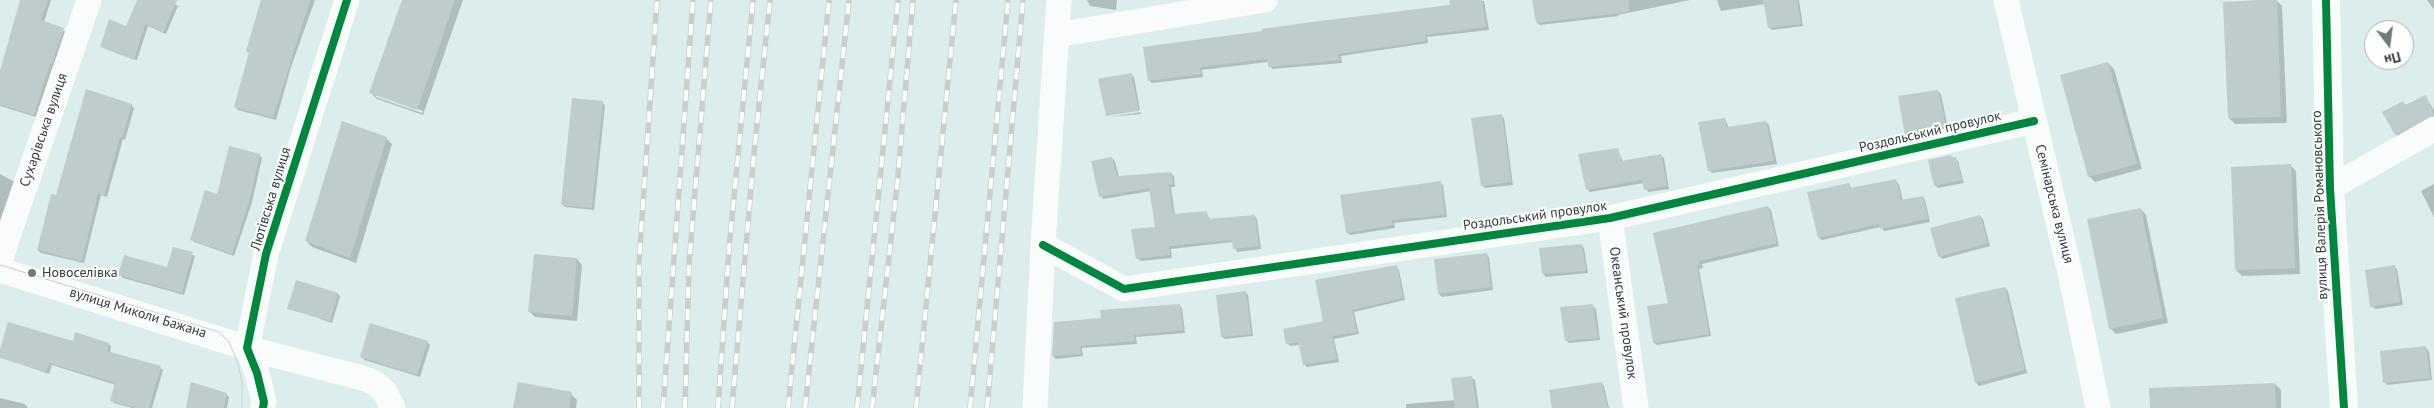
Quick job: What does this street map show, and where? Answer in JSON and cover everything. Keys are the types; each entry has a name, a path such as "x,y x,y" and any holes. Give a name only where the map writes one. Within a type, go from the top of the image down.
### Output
{"street":[{"name":"Сухарівська вулиця","path":"0,260 89,0"},
{"name":"Лютівська вулиця","path":"248,348 266,254 348,0"},
{"path":"1036,408 1043,245 1059,0"},
{"path":"1056,35 1265,0"},
{"name":"Семінарська вулиця","path":"2006,0 2071,277 2098,408"},
{"name":"вулиця Валерія Романовського","path":"2326,0 2330,188 2344,408"},
{"name":"Роздольський провулок","path":"1043,245 1124,289 1610,218 2034,121"},
{"path":"2330,188 2434,129"},
{"name":"Океанський провулок","path":"1610,218 1636,408"},
{"name":"вулиця Миколи Бажана","path":"0,270 248,348 375,383 385,392 393,408"},
{"path":"248,348 257,373 264,402 263,408"}],"building":[{"path":"20,0 48,0 41,20 64,28 34,115 0,105 0,71"},
{"path":"137,0 177,0 163,33 145,24 134,60 100,47 109,19 126,26"},
{"path":"261,0 310,0 273,118 234,107 249,52 246,51"},
{"path":"402,0 455,0 417,110 369,93"},
{"path":"1449,0 1482,0 1486,27 1425,35 1426,41 1338,54 1340,60 1268,67 1267,59 1200,67 1201,74 1148,81 1143,47 1262,31 1262,29 1312,22 1450,5"},
{"path":"1532,0 1629,0 1629,12 1536,23"},
{"path":"1763,0 1797,0 1801,24 1768,28"},
{"path":"2277,0 2281,117 2228,118 2223,2"},
{"path":"2108,62 2137,164 2088,177 2060,75"},
{"path":"1131,73 1139,111 1106,116 1098,79"},
{"path":"86,89 132,104 122,138 120,137 104,195 98,193 82,261 37,250 51,194 56,195"},
{"path":"1938,90 1946,126 1905,135 1898,96"},
{"path":"2426,95 2434,115 2395,135 2382,112 2403,101 2405,105"},
{"path":"572,98 603,101 592,208 561,205"},
{"path":"1502,114 1511,182 1481,186 1471,118"},
{"path":"1725,118 1727,127 1766,121 1774,161 1708,171 1698,122"},
{"path":"342,121 387,137 350,258 305,241"},
{"path":"229,146 260,154 250,199 232,254 190,240 205,190 217,194"},
{"path":"1618,148 1621,161 1661,154 1667,186 1644,190 1642,180 1586,190 1578,154"},
{"path":"1951,155 1952,158 1956,157 1962,180 1934,186 1928,160"},
{"path":"1112,157 1117,176 1171,172 1173,184 1169,185 1173,214 1207,211 1208,219 1255,215 1259,246 1233,249 1232,240 1169,246 1170,255 1136,259 1131,229 1155,227 1149,188 1099,197 1091,161"},
{"path":"2291,164 2295,268 2235,270 2231,167"},
{"path":"1896,179 1901,200 1923,196 1928,219 1880,229 1879,224 1818,238 1807,192 1849,183 1850,188"},
{"path":"1441,181 1445,215 1392,220 1393,225 1346,233 1340,195"},
{"path":"1768,206 1777,243 1699,261 1700,265 1697,266 1709,334 1653,343 1647,306 1668,303 1653,233"},
{"path":"2141,208 2163,318 2109,329 2087,219"},
{"path":"1980,215 1988,243 1938,257 1930,228"},
{"path":"1582,244 1586,271 1542,274 1539,248"},
{"path":"173,247 193,252 182,293 118,275 124,255 167,267"},
{"path":"1487,253 1491,287 1438,294 1434,259"},
{"path":"534,254 577,258 572,316 528,312"},
{"path":"1397,265 1403,298 1352,310 1357,332 1332,336 1337,359 1303,365 1298,342 1286,344 1283,329 1323,321 1315,280"},
{"path":"2395,265 2400,302 2370,307 2365,270"},
{"path":"296,280 338,293 330,321 287,309"},
{"path":"2005,287 2025,370 1975,383 1955,298"},
{"path":"1246,291 1251,334 1221,337 1216,295"},
{"path":"1180,304 1183,330 1134,335 1135,341 1080,346 1081,354 1052,356 1054,322 1101,318 1100,310"},
{"path":"1593,304 1598,338 1565,341 1560,307"},
{"path":"8,322 73,341 75,332 109,343 107,351 161,366 149,408 137,408 110,401 115,383 49,363 46,372 0,358 0,349"},
{"path":"370,323 428,341 417,375 360,357"},
{"path":"2426,346 2430,378 2383,383 2380,351"},
{"path":"1472,376 1477,408 1455,408 1451,378"},
{"path":"191,382 227,393 224,408 186,408"},
{"path":"518,382 572,392 569,408 513,408"},
{"path":"1602,382 1608,408 1552,408 1549,390"},
{"path":"2275,383 2276,408 2150,408 2149,388"}],"tram line":[{"path":"0,265 219,332 229,342 238,363 242,383 242,408"}],"railway":[{"path":"639,408 639,262 657,0"},
{"path":"663,408 693,0"},
{"path":"685,408 689,264 711,0"},
{"path":"718,408 729,249 753,0"},
{"path":"732,408 754,153 770,0"},
{"path":"788,408 829,0"},
{"path":"805,408 849,0"},
{"path":"857,408 898,0"},
{"path":"872,408 897,186 913,0"},
{"path":"916,408 956,0"},
{"path":"970,408 1008,0"},
{"path":"987,408 1023,0"}],"cycle path":[{"path":"263,408 264,402 257,373 247,348 266,254 347,0"},
{"path":"2326,0 2330,188 2344,408"},
{"path":"1043,245 1124,289 1610,218 2034,121"}],"place":[{"name":"Новоселівка","path":"32,273"}]}
